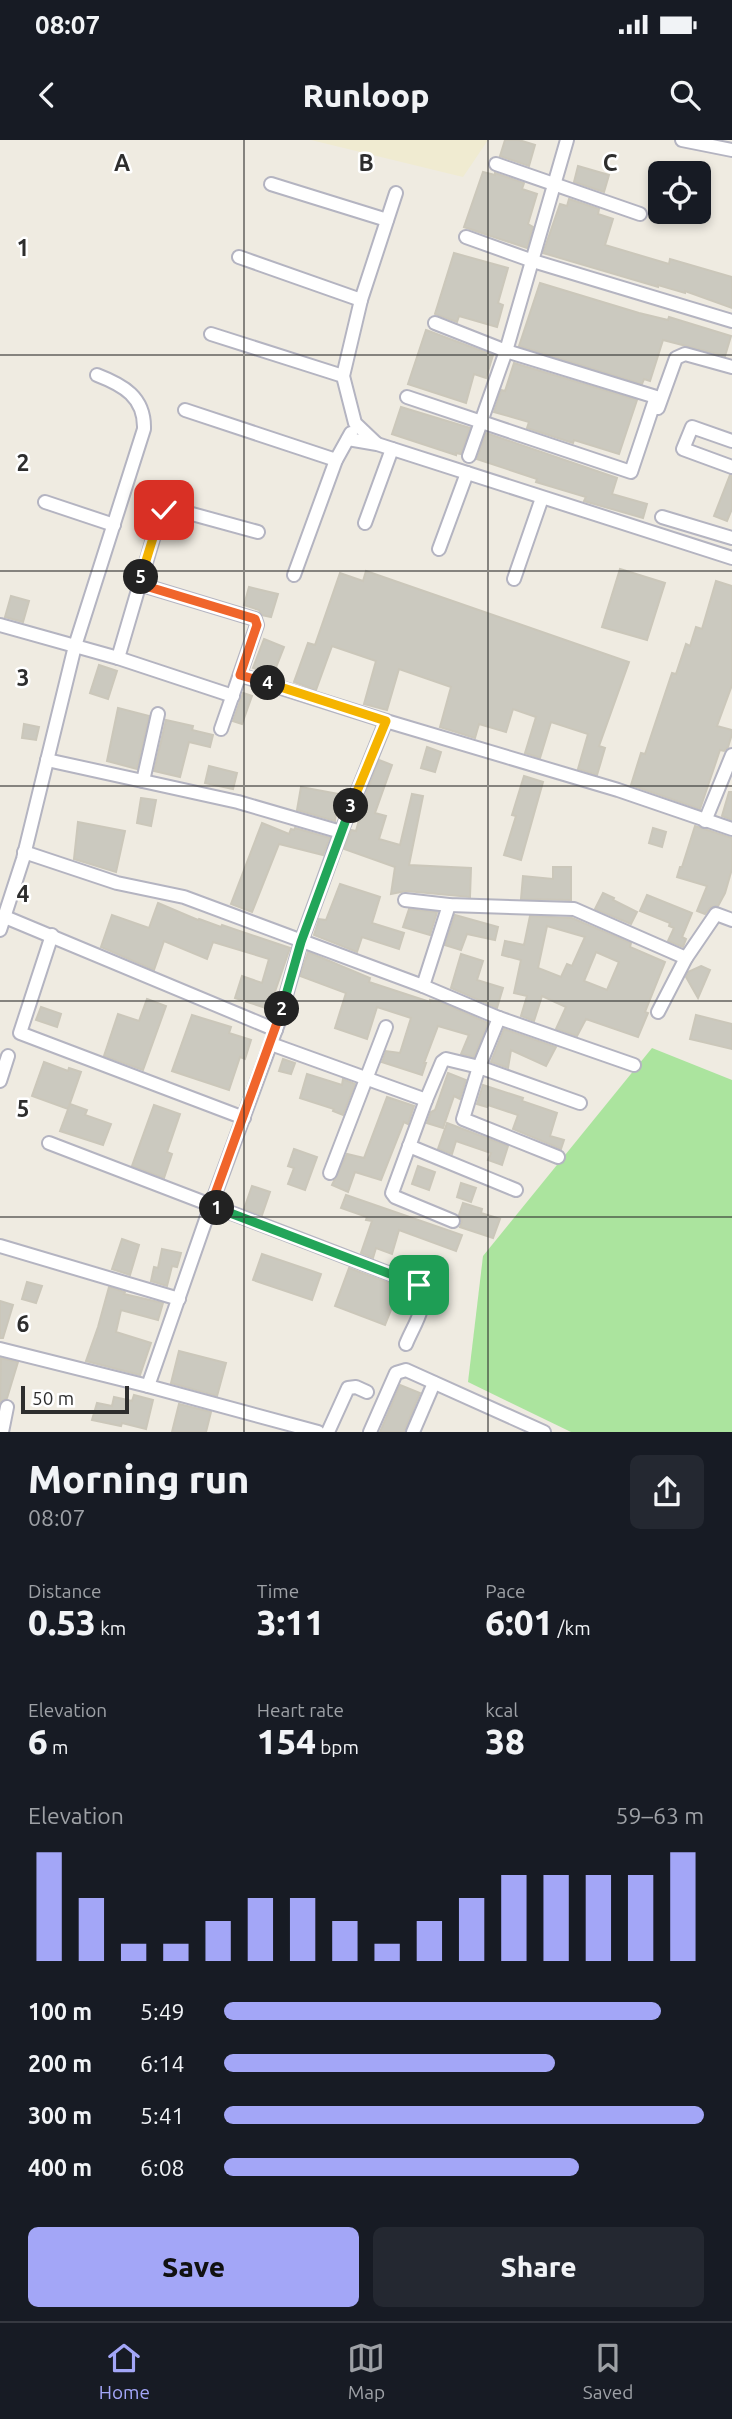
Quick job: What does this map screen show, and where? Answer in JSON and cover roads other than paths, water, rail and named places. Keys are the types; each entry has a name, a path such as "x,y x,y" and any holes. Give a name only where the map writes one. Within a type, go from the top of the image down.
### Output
{"street":[{"path":"682,140 732,150"},
{"path":"469,456 506,351 567,141"},
{"path":"496,163 640,214"},
{"path":"271,184 387,220"},
{"path":"377,444 355,423 343,376 361,300 396,192"},
{"path":"466,237 533,261 732,321"},
{"path":"239,257 361,300"},
{"path":"407,397 631,472 656,397 506,351 435,323"},
{"path":"211,334 343,376"},
{"path":"646,443 676,358 685,354 732,367"},
{"path":"0,930 24,852 75,646 144,429 143,410 133,394 117,383 97,375"},
{"path":"185,410 336,460"},
{"path":"294,575 336,460 355,423"},
{"path":"732,441 692,427 683,449 732,467"},
{"path":"348,439 377,444 732,558"},
{"path":"365,523 392,449"},
{"path":"439,549 467,473"},
{"path":"514,579 542,498"},
{"path":"45,502 114,525"},
{"path":"118,658 160,515 164,510 170,508 258,532"},
{"path":"662,517 732,538"},
{"path":"139,584 255,619 257,625 221,729"},
{"path":"0,625 118,658 233,696"},
{"path":"240,675 618,790 732,829"},
{"path":"143,781 158,713"},
{"path":"148,1386 276,1030 301,942 341,832 386,721"},
{"path":"705,821 732,755"},
{"path":"47,760 238,802 341,832"},
{"path":"24,852 117,883 184,897 423,986 499,1018 634,1065"},
{"path":"405,900 449,905 574,909 687,958"},
{"path":"423,986 449,905"},
{"path":"658,1012 687,958 716,914 732,920"},
{"path":"5,917 276,1030"},
{"path":"52,935 20,1033 244,1118"},
{"path":"499,1018 479,1067 463,1119 558,1157"},
{"path":"330,1173 386,1027"},
{"path":"271,1044 426,1100"},
{"path":"0,1081 8,1056"},
{"path":"453,1221 392,1193 442,1062 446,1059 479,1067 580,1103"},
{"path":"49,1143 419,1285 424,1293 424,1301 405,1344"},
{"path":"409,1146 516,1190"},
{"path":"0,1246 179,1299"},
{"path":"0,1349 318,1432"},
{"path":"370,1432 398,1371 405,1370 544,1432"},
{"path":"413,1432 434,1383"},
{"path":"328,1432 348,1388 356,1387 367,1392"},
{"path":"2,1432 7,1407"}]}
